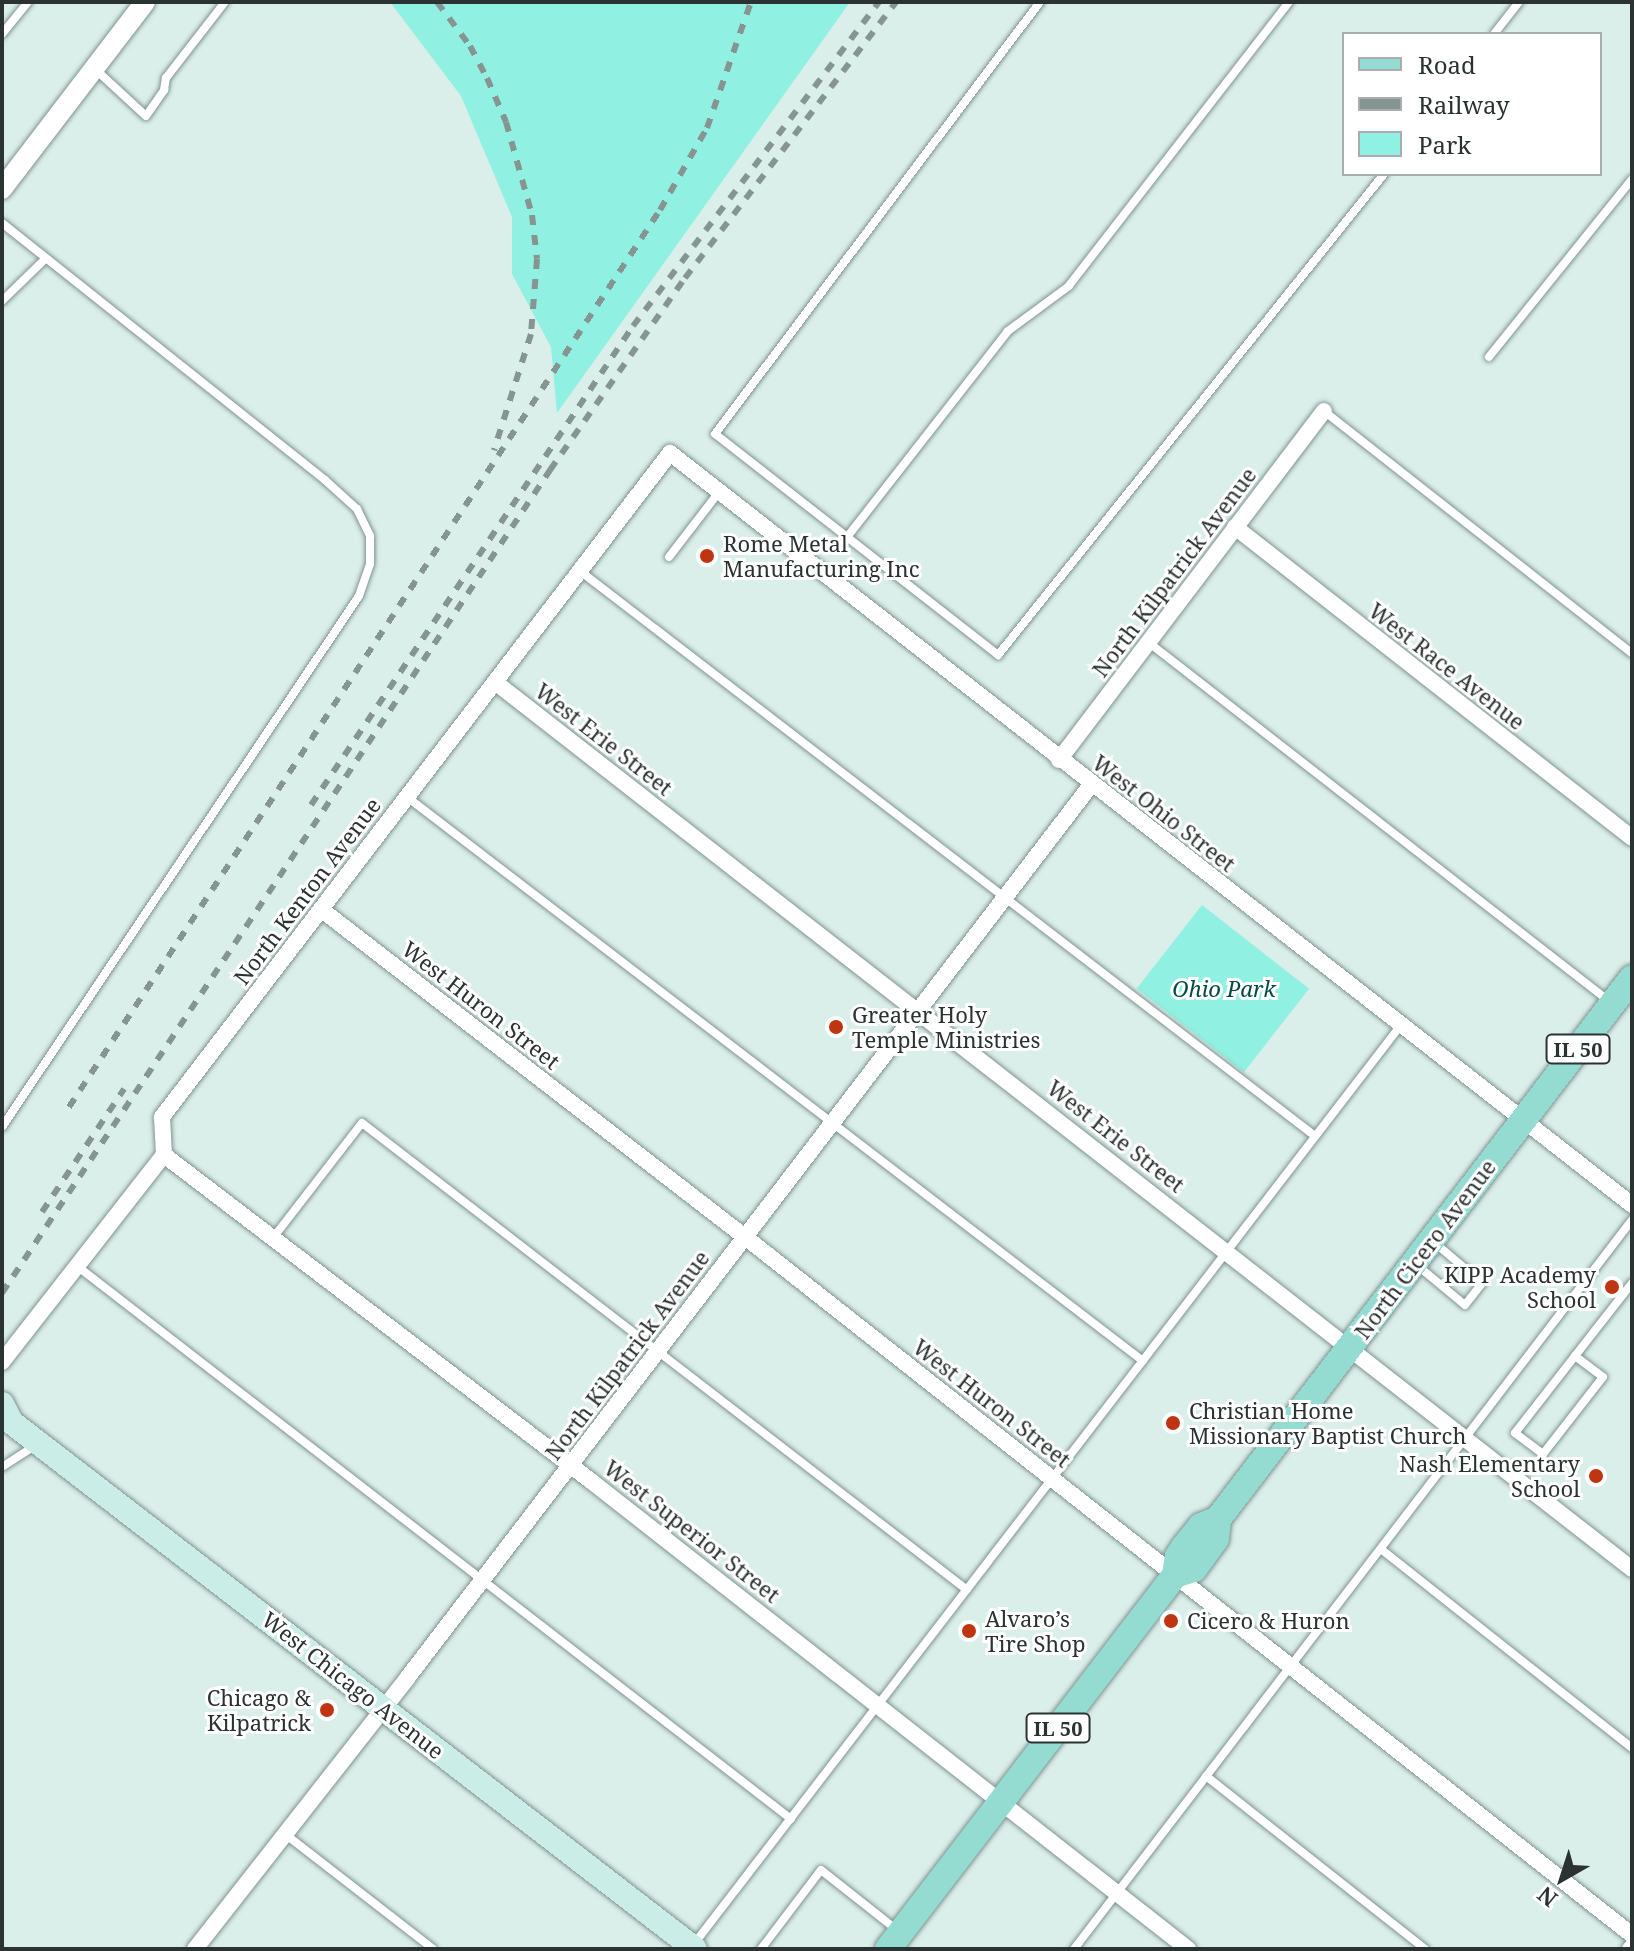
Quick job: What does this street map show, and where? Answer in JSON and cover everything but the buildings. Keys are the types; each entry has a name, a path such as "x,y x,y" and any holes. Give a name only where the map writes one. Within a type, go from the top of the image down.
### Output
{"main road":[{"name":"North Cicero Avenue","path":"894,1941 1175,1575 1178,1556 1184,1547 1201,1526 1218,1519 1632,978"},
{"name":"West Chicago Avenue","path":"5,1416 694,1948"}],"street":[{"path":"2,189 145,2"},
{"name":"North Kilpatrick Avenue","path":"1059,760 1324,411"},
{"name":"West Ohio Street","path":"670,453 1632,1205"},
{"name":"North Kenton Avenue","path":"164,1155 162,1117 670,453"},
{"name":"West Race Avenue","path":"1235,527 1632,838"},
{"name":"West Erie Street","path":"495,682 1632,1569"},
{"name":"North Kilpatrick Avenue","path":"195,1949 384,1709 1091,785"},
{"name":"West Huron Street","path":"322,910 745,1237 1632,1935"},
{"path":"2,1362 164,1155"},
{"name":"West Superior Street","path":"164,1155 571,1465 1188,1949"}],"lane":[{"path":"2,34 28,2"},
{"path":"94,69 146,116 164,90 166,78 225,2"},
{"path":"1040,2 715,434 998,655 1382,176"},
{"path":"847,537 1008,331 1069,286 1289,2"},
{"path":"1496,32 1519,2"},
{"path":"1489,357 1632,179"},
{"path":"2,223 357,509 370,536 370,564 359,596 2,1127"},
{"path":"2,301 45,259"},
{"path":"1324,411 1632,653"},
{"path":"669,557 719,492"},
{"path":"580,571 1315,1136"},
{"path":"1148,642 1612,1004"},
{"path":"407,797 1143,1361"},
{"path":"694,1948 1401,1025"},
{"path":"273,1238 362,1123 967,1590"},
{"path":"1074,1949 1632,1220"},
{"path":"1414,1263 1465,1305 1482,1283 1431,1240"},
{"path":"76,1265 791,1819"},
{"path":"1575,1356 1603,1377 1543,1454 1515,1433 1575,1356 1632,1283"},
{"path":"2,1467 38,1443"},
{"path":"1381,1549 1632,1748"},
{"path":"1206,1776 1425,1949"},
{"path":"285,1834 433,1949"},
{"path":"761,1949 821,1870 894,1941"}],"green space":[{"path":"390,2 850,2 557,413 551,347 512,274 512,217 461,96"},
{"name":"Ohio Park","path":"1202,905 1309,989 1244,1072 1137,989"}],"railway":[{"path":"437,2 470,46 487,78 506,122 532,215 537,259 531,334 494,450"},
{"path":"69,1107 660,210 707,128 751,2"},
{"path":"311,805 633,326 879,2"},
{"path":"2,1293 550,470 685,278 896,2"},
{"path":"42,1212 124,1089"}],"place":[{"name":"Rome Metal Manufacturing Inc","path":"707,556"},
{"name":"Greater Holy Temple Ministries","path":"836,1027"},
{"name":"KIPP Academy School","path":"1612,1287"},
{"name":"Christian Home Missionary Baptist Church","path":"1173,1423"},
{"name":"Nash Elementary School","path":"1596,1476"},
{"name":"Cicero & Huron","path":"1171,1621"},
{"name":"Alvaro’s Tire Shop","path":"969,1631"},
{"name":"Chicago & Kilpatrick","path":"327,1710"}]}
